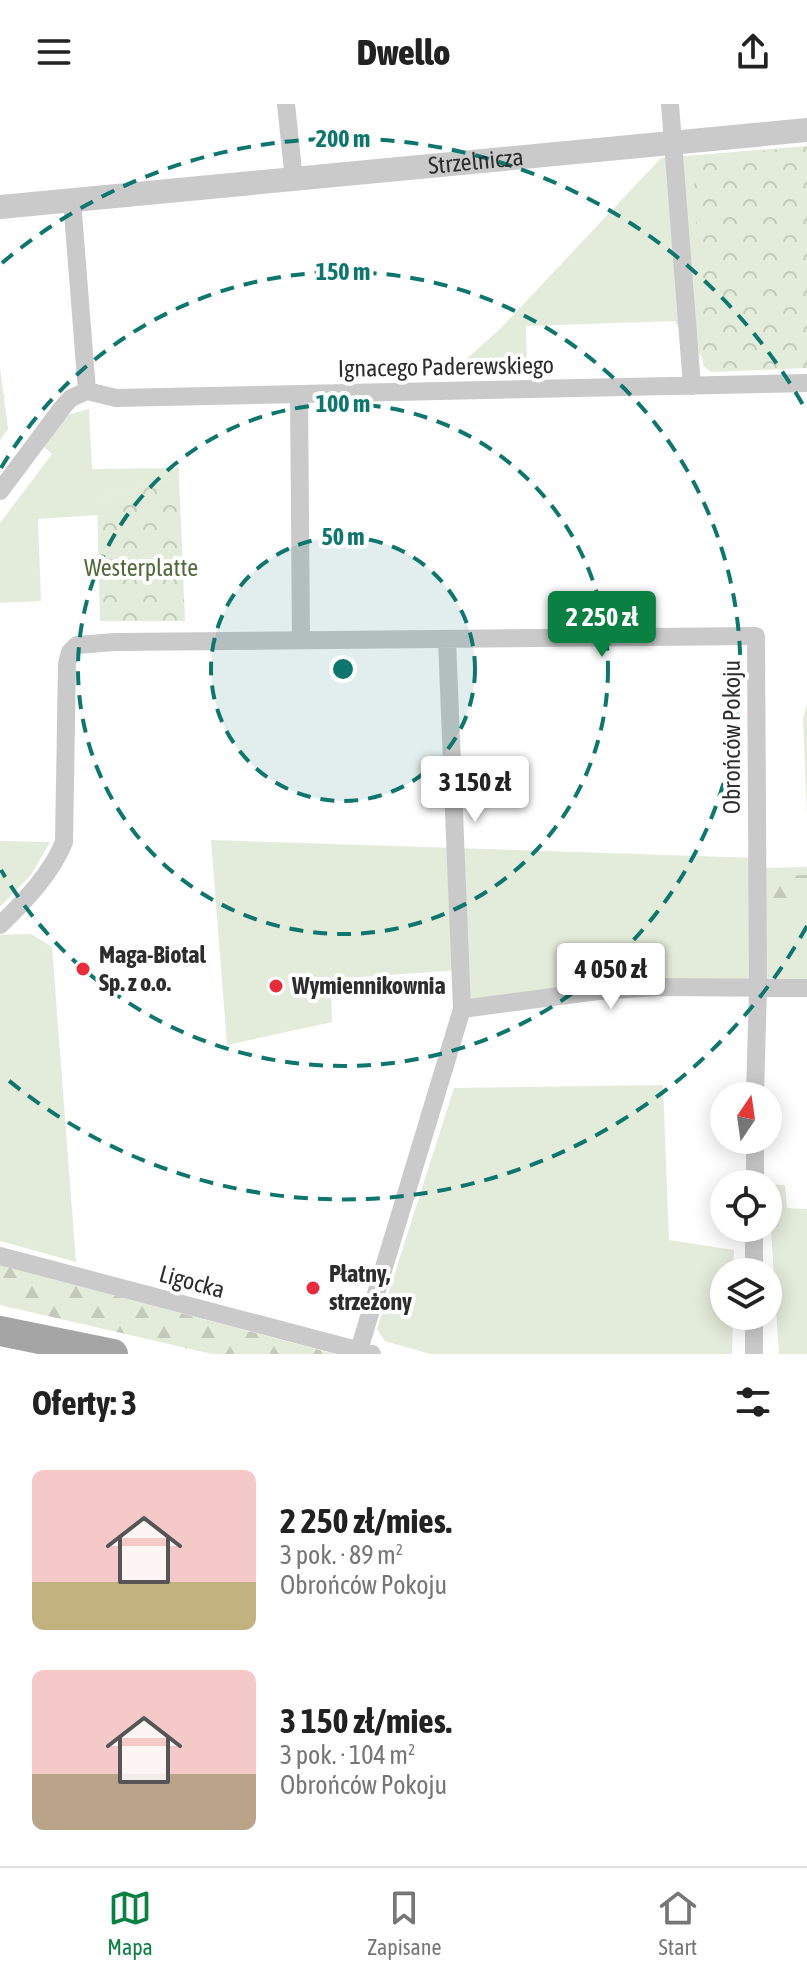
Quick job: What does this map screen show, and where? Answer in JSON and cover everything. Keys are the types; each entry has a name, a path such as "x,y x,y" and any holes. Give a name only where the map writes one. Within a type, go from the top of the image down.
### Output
{"main road":[{"path":"0,1331 113,1354"}],"street":[{"path":"286,104 294,180"},
{"path":"670,104 692,386"},
{"name":"Strzelnicza","path":"0,207 807,130"},
{"path":"0,491 62,408 71,398 87,391 72,200"},
{"name":"Ignacego Paderewskiego","path":"87,391 116,398 807,383"},
{"path":"299,394 301,640"},
{"name":"Obrońców Pokoju","path":"447,640 756,636 758,987 755,1082"},
{"path":"0,925 54,863 64,842 67,664 70,652 77,645 115,642 447,640 462,1009 366,1352"},
{"path":"462,1009 598,991 657,987 807,988"},
{"name":"Ligocka","path":"0,1256 366,1352"},
{"path":"754,1330 754,1354"}],"green space":[{"path":"807,146 807,366 710,368 674,321 526,326 527,367 455,369 500,329 661,158"},
{"path":"807,147 807,368 711,372 703,366 693,157"},
{"path":"0,367 8,429 0,440"},
{"path":"89,409 92,469 179,468 179,477 98,499 98,515 38,519 41,601 0,603 0,523 52,454 44,447 67,415"},
{"name":"Westerplatte","path":"179,477 185,621 100,621 97,499"},
{"path":"807,703 807,815 803,719"},
{"path":"211,840 757,858 758,868 807,867 807,988 758,987 462,1009 460,970 331,979 332,1022 227,1045"},
{"path":"0,841 50,842 31,875 0,907"},
{"path":"807,875 807,904 789,902 771,906 773,876"},
{"path":"31,934 52,947 76,1262 0,1241 0,935"},
{"path":"663,1085 669,1240 734,1250 734,1258 710,1258 710,1330 733,1330 732,1354 430,1354 385,1341 377,1329 454,1088"},
{"path":"782,1185 785,1185 787,1208 807,1209 807,1354 779,1354 782,1258 773,1258 772,1242 782,1242"},
{"path":"0,1265 335,1354 212,1354 0,1305"}],"place":[{"name":"Maga-Biotal Sp. z o.o.","path":"83,969"},
{"name":"Wymiennikownia","path":"276,986"},
{"name":"Płatny, strzeżony","path":"313,1288"}]}
